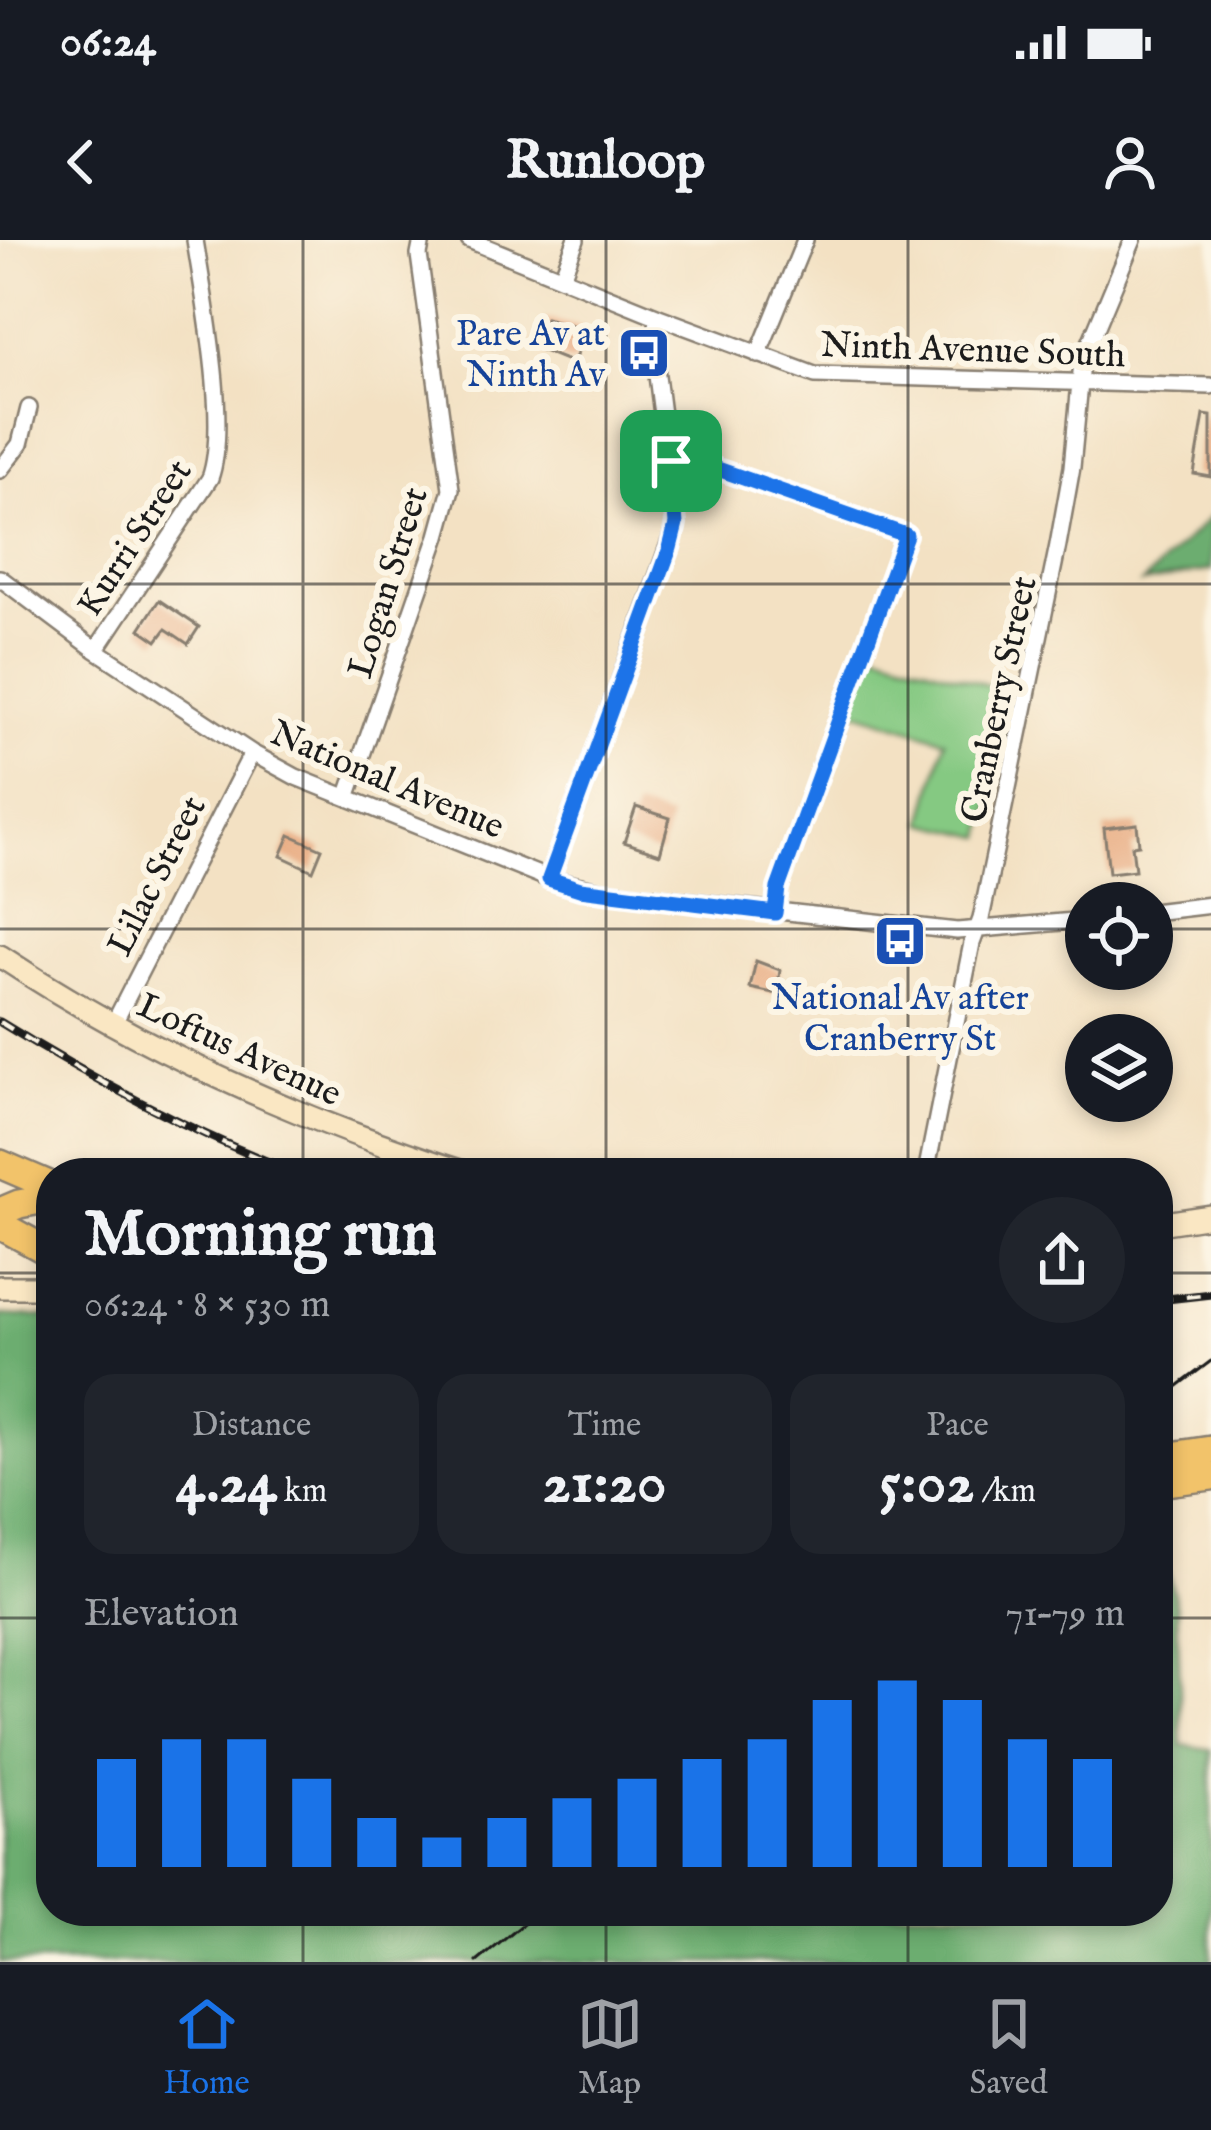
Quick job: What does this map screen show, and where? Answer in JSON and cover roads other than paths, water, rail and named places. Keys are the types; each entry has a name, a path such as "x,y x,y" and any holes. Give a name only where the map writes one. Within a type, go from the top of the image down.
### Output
{"highway":[{"path":"0,1164 36,1180"},
{"path":"36,1201 0,1209 0,1226 36,1245"},
{"path":"1173,1456 1211,1450"},
{"path":"1173,1481 1211,1476"}],"street":[{"name":"Kurri Street","path":"96,650 216,462 218,427 195,240"},
{"name":"Logan Street","path":"348,795 451,489 419,255 422,240"},
{"name":"Ninth Avenue South","path":"469,240 814,375 1211,386"},
{"path":"562,277 576,240"},
{"path":"758,355 806,240"},
{"name":"Cranberry Street","path":"929,1158 1058,545 1080,381 1089,342 1133,240"},
{"path":"549,879 676,524 653,344 658,317"},
{"path":"0,470 20,444 29,408"},
{"path":"671,461 692,460 906,535 778,888 775,913"},
{"name":"National Avenue","path":"0,578 96,650 252,753 296,777 549,879 580,889 975,932 1065,922"},
{"name":"Lilac Street","path":"113,1025 252,753"},
{"path":"1173,909 1211,904"},
{"name":"Loftus Avenue","path":"0,956 113,1025 272,1104 418,1158"},
{"path":"1173,1222 1211,1216"},
{"path":"0,1287 36,1287"}],"tram line":[{"path":"1173,1390 1211,1361"},
{"path":"477,1962 521,1926"}],"railway":[{"path":"0,1022 145,1105 261,1158"},
{"path":"1173,1298 1211,1294"}],"place":[{"name":"Pare Av at Ninth Av","path":"644,353"},
{"name":"National Av after Cranberry St","path":"900,941"}]}
